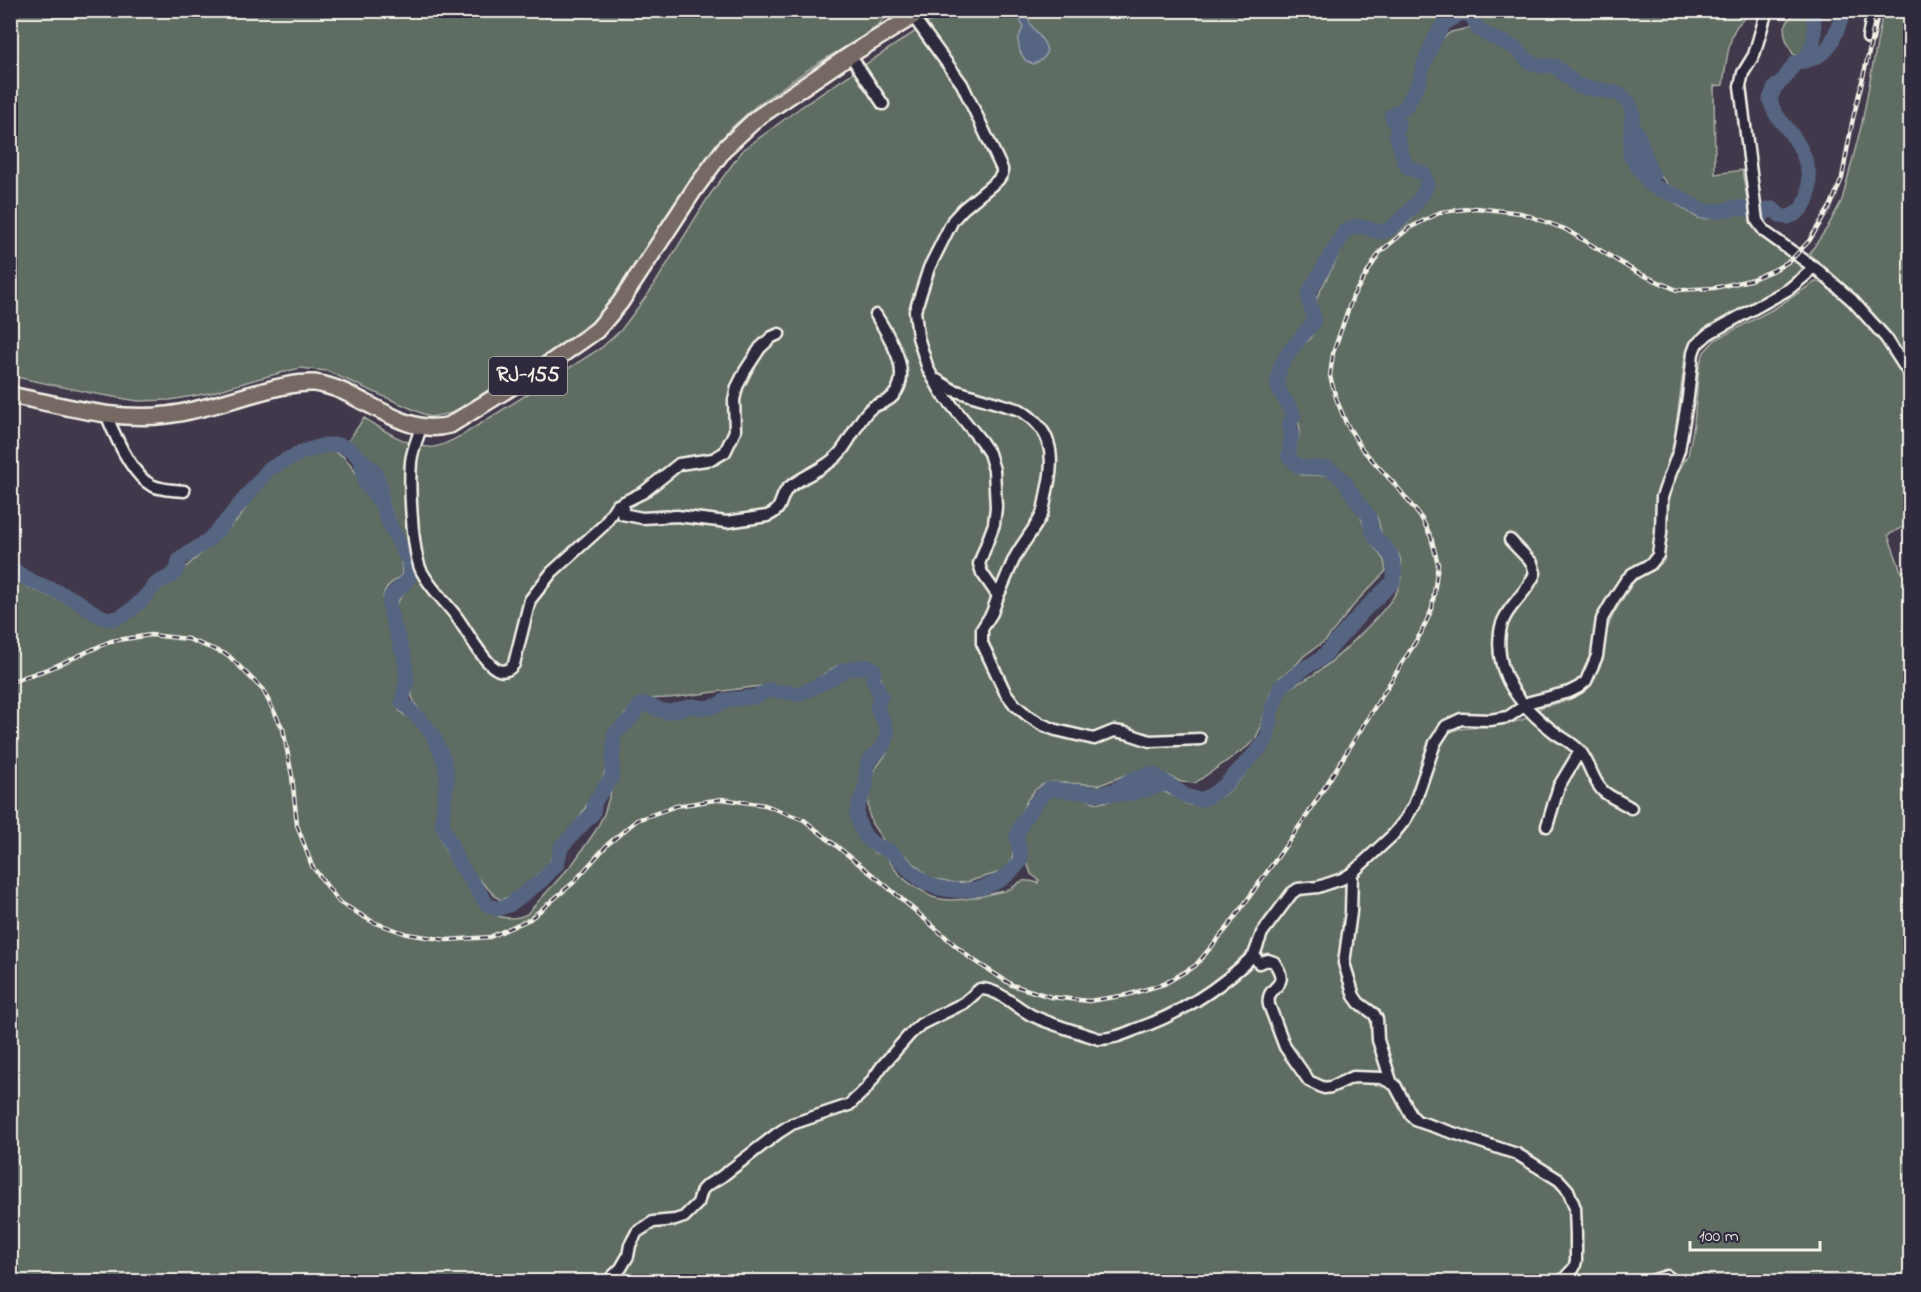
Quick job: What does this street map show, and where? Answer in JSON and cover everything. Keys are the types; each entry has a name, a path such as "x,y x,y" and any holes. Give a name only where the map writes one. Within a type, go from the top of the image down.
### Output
{"main road":[{"name":"RJ-155","path":"10,395 106,414 144,417 169,415 281,387 311,383 326,385 405,422 440,428 460,419 547,365 597,330 620,303 694,190 725,148 757,118 915,13"}],"street":[{"path":"1767,10 1754,56 1743,73 1740,86 1757,221 1761,229 1840,288 1886,338 1911,375"},
{"path":"1868,38 1873,10"},
{"path":"915,13 962,84 1002,168 1002,174 998,180 953,220 929,268 915,311 918,337 931,375 941,392 989,453 994,470 996,507 994,524 979,564 982,573 998,596"},
{"path":"850,55 883,104"},
{"path":"607,1281 621,1268 637,1232 653,1222 684,1217 698,1203 702,1190 706,1186 785,1129 849,1105 866,1089 882,1066 921,1024 964,1003 980,989 994,991 1031,1015 1099,1039 1108,1039 1151,1025 1192,1005 1230,978 1254,955 1262,933 1292,893 1342,879 1352,873 1393,835 1405,820 1422,785 1435,743 1446,726 1461,719 1490,720 1508,717 1536,699 1574,690 1586,681 1597,656 1602,620 1609,606 1626,580 1632,574 1651,564 1658,555 1662,497 1679,450 1696,345 1707,334 1789,289 1813,266"},
{"path":"624,502 622,514 642,518 677,516 727,522 773,514 778,510 787,489 836,458 871,408 886,402 898,389 901,382 899,362 876,315"},
{"path":"421,426 411,460 411,496 420,568 487,661 495,669 503,671 511,669 530,600 537,589 552,572 604,525 616,506 644,492 679,464 713,459 725,452 735,431 734,400 737,387 760,348 779,334"},
{"path":"931,375 953,390 1020,410 1041,428 1050,447 1052,465 1044,508 1015,558 993,613 982,630 982,643 1005,692 1027,715 1056,730 1094,739 1114,731 1150,741 1200,740"},
{"path":"106,414 116,438 135,469 149,484 163,490 184,491"},
{"path":"1510,540 1532,563 1536,573 1529,587 1505,616 1500,630 1499,654 1510,688 1553,731 1580,751 1603,790 1631,808"},
{"path":"1547,826 1559,786 1580,751"},
{"path":"1352,873 1351,912 1344,963 1354,996 1377,1019 1378,1040 1391,1081 1417,1121 1517,1154 1559,1180 1568,1190 1575,1208 1576,1261 1574,1268 1561,1281"},
{"path":"1254,955 1259,963 1271,959 1281,975 1279,985 1270,993 1269,1005 1285,1047 1309,1081 1324,1088 1347,1079 1362,1077 1391,1081"},
{"path":"1648,1281 1667,1276 1675,1281"}],"green space":[{"path":"11,11 895,11 862,37 812,67 757,105 731,128 699,169 604,311 578,334 452,413 430,417 327,371 300,368 210,393 170,400 138,401 11,376"},
{"path":"946,11 1457,11 1441,22 1427,46 1418,74 1405,100 1388,113 1394,126 1401,164 1422,178 1424,183 1418,195 1386,226 1362,224 1342,229 1319,266 1305,296 1310,320 1288,344 1274,370 1276,395 1287,415 1288,431 1282,453 1284,460 1302,475 1328,475 1338,481 1360,515 1370,541 1384,560 1386,571 1358,600 1326,640 1279,678 1270,694 1256,738 1247,747 1195,783 1181,782 1153,768 1133,772 1100,785 1051,782 1042,785 1028,799 1012,830 1013,855 1011,862 1001,872 956,883 930,878 905,855 885,843 872,824 868,801 875,769 887,753 891,735 884,708 885,691 878,669 867,659 837,666 798,688 761,686 637,701 611,731 609,757 604,776 581,815 556,845 550,862 513,895 501,900 469,869 447,820 452,783 448,760 436,733 412,697 409,658 396,612 396,604 414,579 412,560 394,518 384,482 368,456 348,441 364,418 407,442 425,447 442,445 464,434 601,348 621,330 651,290 709,196 743,150 801,107"},
{"path":"1470,11 1750,11 1733,35 1723,85 1714,86 1715,174 1742,170 1748,204 1706,207 1668,185 1653,167 1647,140 1636,123 1633,104 1627,94 1621,89 1581,83 1557,63 1534,58 1516,41 1495,34"},
{"path":"1798,11 1810,11 1813,30 1810,48 1801,57 1793,54 1786,41 1784,30 1788,21"},
{"path":"1883,11 1910,11 1910,367 1889,335 1864,306 1809,254 1827,228 1842,200 1862,123"},
{"path":"1469,28 1506,46 1519,54 1531,66 1553,73 1571,87 1620,100 1628,111 1626,155 1645,186 1654,193 1666,197 1698,218 1705,219 1741,212 1751,214 1761,234 1779,250 1809,267 1778,291 1717,323 1692,344 1685,357 1673,450 1675,454 1656,549 1647,561 1624,576 1616,585 1606,603 1592,654 1581,680 1575,685 1501,714 1452,716 1440,723 1435,733 1446,734 1458,729 1501,725 1522,720 1542,707 1566,701 1587,688 1601,662 1605,634 1614,613 1634,581 1654,570 1664,561 1669,502 1676,475 1688,456 1694,424 1699,367 1704,352 1715,340 1775,308 1815,282 1838,293 1852,306 1881,339 1910,380 1910,523 1888,535 1901,571 1910,571 1910,1281 11,1281 10,575 30,588 104,621 121,619 139,608 219,538 240,517 269,475 312,453 326,450 335,452 343,456 351,465 375,503 387,530 401,553 402,574 387,587 383,601 402,664 404,681 398,707 404,715 419,723 436,750 443,774 438,814 438,830 441,839 452,863 468,888 492,913 509,918 527,914 574,862 604,814 617,764 621,732 641,713 646,711 668,715 692,709 705,712 735,702 766,696 798,700 831,684 843,673 865,669 870,673 870,682 877,691 873,715 884,734 879,745 864,761 863,789 854,805 853,815 859,834 868,847 875,853 886,855 899,874 912,885 930,896 941,899 969,898 1005,891 1021,881 1038,883 1039,880 1031,874 1021,844 1026,823 1048,794 1063,792 1098,803 1163,792 1194,805 1205,804 1220,797 1243,776 1267,744 1272,733 1275,704 1281,694 1312,676 1336,657 1384,609 1398,589 1401,572 1400,558 1383,537 1376,515 1350,479 1336,468 1309,463 1295,453 1300,429 1296,411 1285,389 1283,373 1295,350 1310,339 1314,332 1319,315 1315,302 1348,237 1362,230 1383,237 1398,232 1430,193 1431,183 1428,174 1408,161 1399,118 1415,101 1439,41 1451,32"}],"water":[{"path":"1021,10 1046,48 1044,57 1033,64 1026,61 1020,52 1018,40 1023,27 1018,14"}],"waterway":[{"path":"1802,62 1814,38 1812,10"},
{"path":"10,567 27,579 71,598 100,616 109,619 119,617 136,605 158,583 173,575 178,568 179,560 207,541 221,527 269,469 302,452 325,445 340,445 352,450 361,461 365,483 383,506 387,519 409,562 410,576 391,596 389,603 404,656 407,680 402,702 433,735 444,760 447,777 442,825 459,863 487,904 496,909 509,905 541,881 557,864 561,847 593,813 595,801 612,777 614,734 631,719 640,705 646,704 668,712 692,706 705,708 716,706 726,700 754,697 769,690 799,694 844,670 864,666 869,666 874,670 873,679 881,696 877,708 885,723 887,733 883,747 867,765 866,785 857,811 863,833 872,843 896,856 928,884 960,891 982,888 1002,879 1020,862 1018,832 1030,811 1050,789 1100,794 1115,790 1132,779 1153,774 1186,796 1203,799 1225,785 1267,738 1272,709 1281,686 1321,659 1364,610 1393,582 1395,569 1391,555 1376,538 1369,516 1345,482 1328,468 1299,467 1289,457 1291,438 1289,424 1294,416 1280,392 1278,382 1282,363 1314,322 1309,292 1345,231 1356,226 1385,231 1396,224 1423,194 1426,178 1423,173 1409,168 1405,163 1396,134 1398,124 1392,119 1392,115 1406,107 1420,80 1422,69 1435,38 1444,24 1459,14 1467,13 1473,18 1478,29 1514,47 1531,63 1540,66 1555,66 1578,86 1621,95 1630,104 1633,115 1630,156 1651,185 1681,198 1702,211 1739,207 1763,215 1768,209 1773,209 1787,217 1797,213 1807,200 1808,174 1799,147 1776,114 1770,99 1775,87 1785,78 1795,63 1818,56 1829,46 1845,10"},
{"path":"1631,123 1639,137 1653,175"},
{"path":"358,456 375,472 382,501"},
{"path":"1108,794 1129,794 1167,784"}],"railway":[{"path":"10,682 51,668 111,641 151,635 188,639 228,655 263,690 283,729 292,776 297,825 312,866 339,902 373,922 407,934 447,940 490,937 530,919 573,883 608,844 637,820 676,806 722,799 765,805 804,820 884,884 970,958 1012,985 1051,997 1089,1001 1127,995 1164,984 1195,966 1228,927 1308,814 1421,633 1432,609 1438,564 1431,537 1422,519 1399,489 1362,449 1346,423 1330,376 1333,353 1353,296 1380,252 1409,228 1441,212 1476,208 1521,213 1565,229 1636,272 1677,290 1714,288 1750,280 1776,269 1791,260 1809,241 1831,205 1842,178 1877,10"}]}
